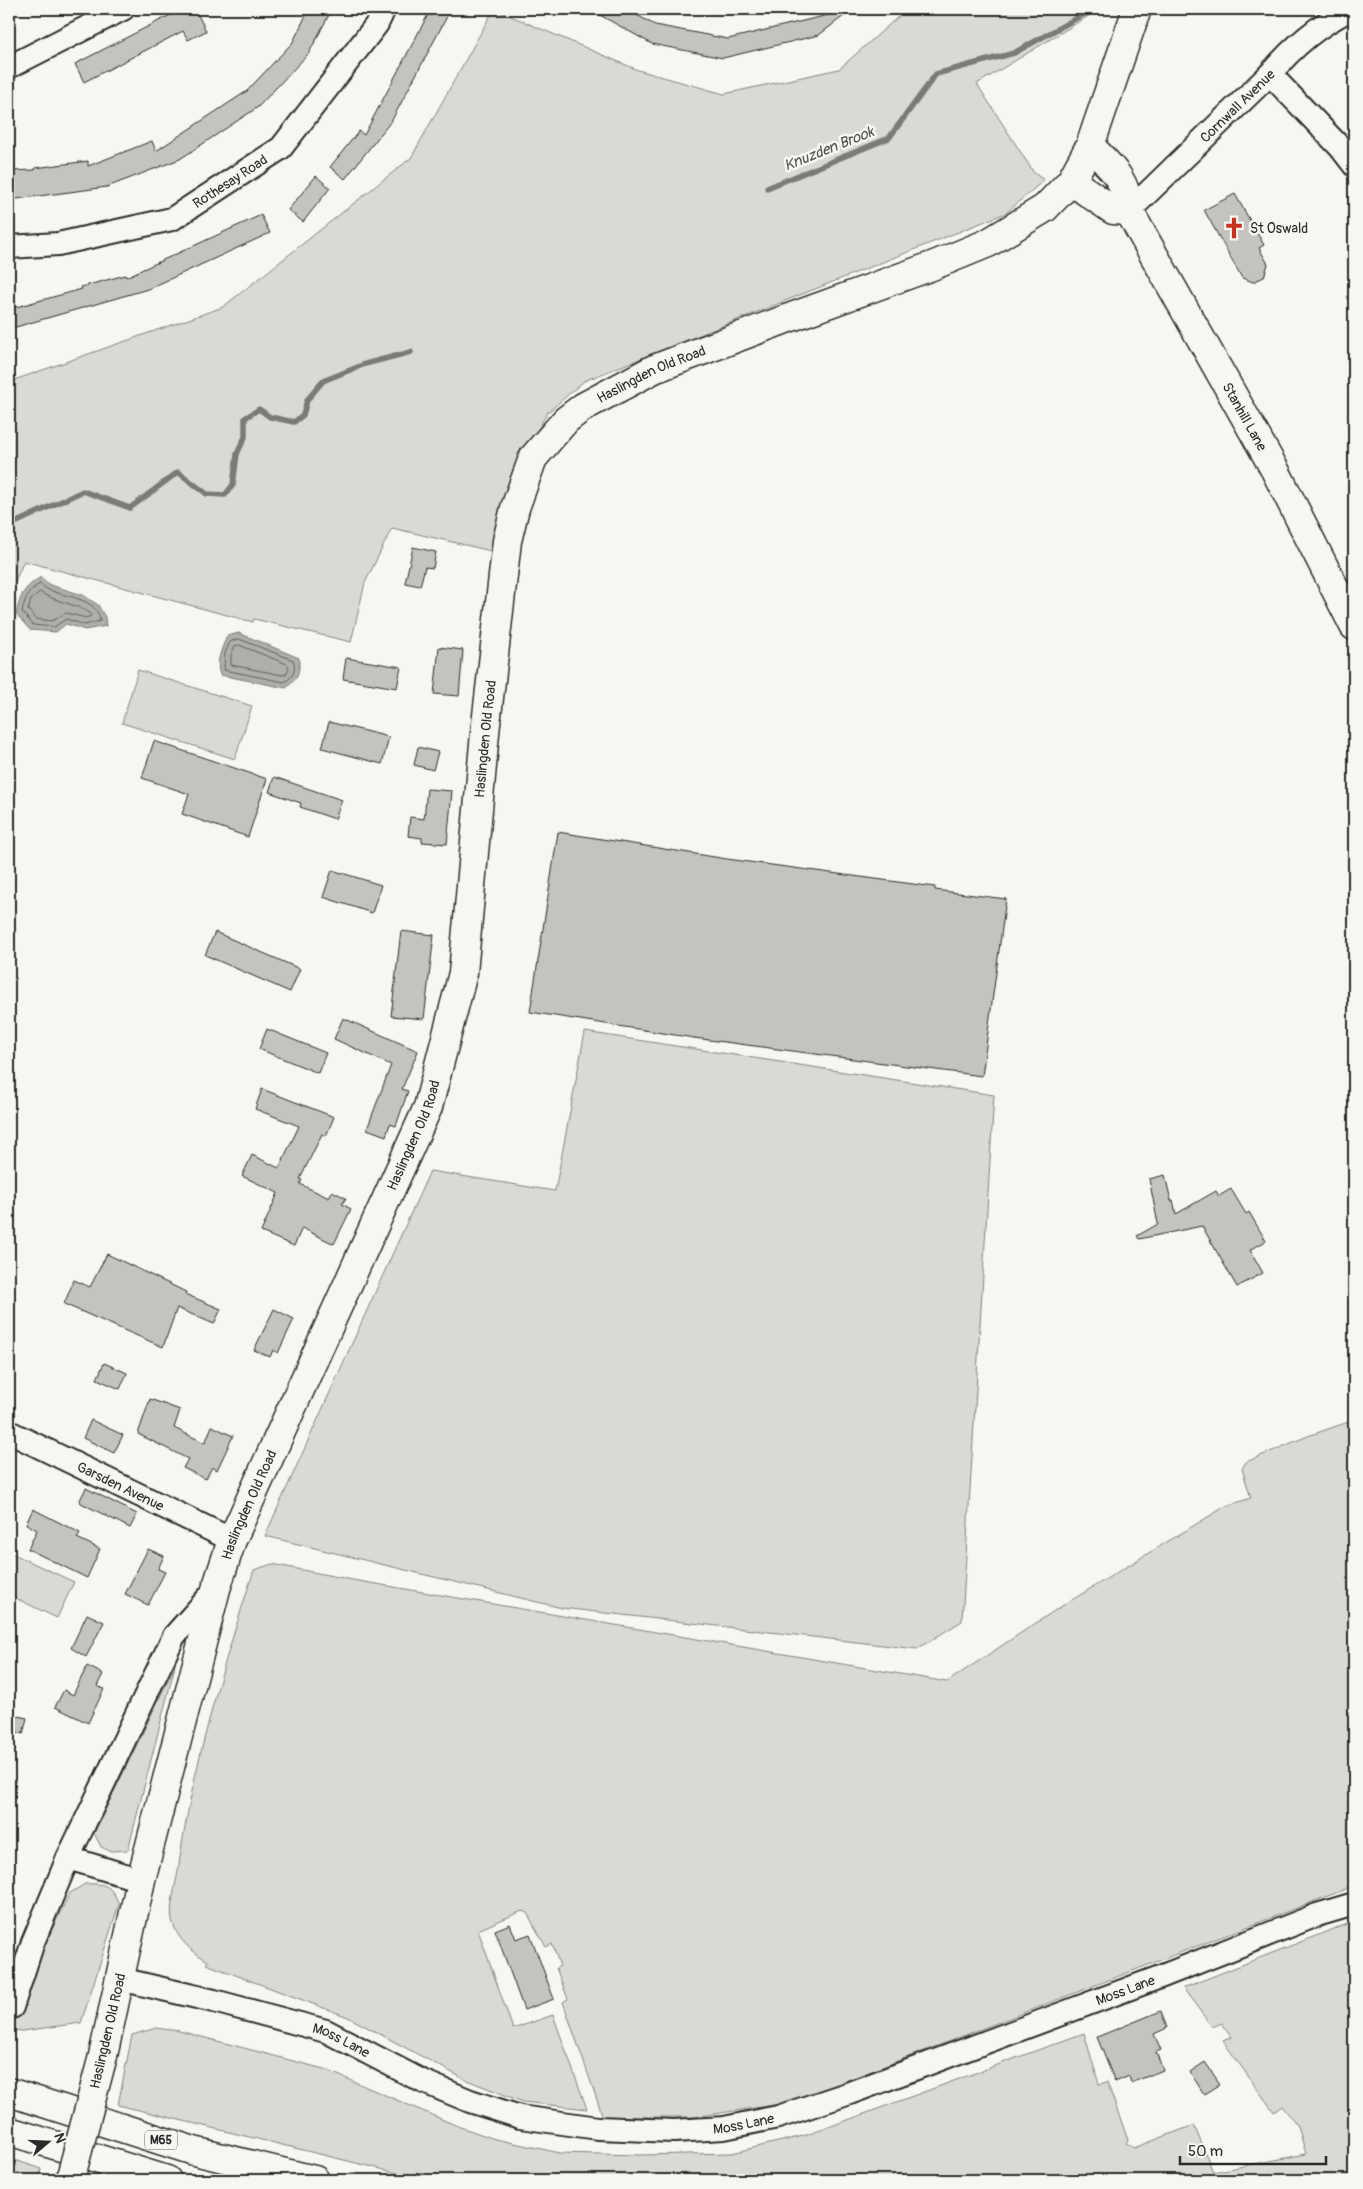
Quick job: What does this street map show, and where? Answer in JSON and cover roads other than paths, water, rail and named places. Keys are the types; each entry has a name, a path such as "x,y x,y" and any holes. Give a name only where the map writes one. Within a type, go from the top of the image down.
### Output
{"main road":[{"path":"1129,211 1112,210 1071,181 1090,146 1137,9"},
{"name":"Stanhill Lane","path":"1090,146 1109,164 1128,193 1129,211 1275,470 1354,626"},
{"name":"Haslingden Old Road","path":"70,2180 103,2056 141,1880 216,1589 232,1540 428,1108 462,974 485,733 507,541 515,508 533,458 566,420 583,407 611,391 654,369 786,318 932,266 988,243 1045,208 1071,181"},
{"name":"M65","path":"9,2092 194,2151 315,2180"},
{"path":"9,2131 167,2180"}],"street":[{"path":"9,67 123,9"},
{"name":"Rothesay Road","path":"9,247 58,244 172,219 281,148 377,24 384,9"},
{"name":"Cornwall Avenue","path":"1129,211 1270,74 1291,50 1315,29 1350,9"},
{"path":"1270,74 1340,147 1354,165"},
{"name":"Garsden Avenue","path":"9,1432 232,1540"},
{"name":"Haslingden Old Road","path":"12,2007 33,1942 68,1858 174,1636 216,1589"},
{"path":"68,1858 141,1880"},
{"name":"Moss Lane","path":"120,1979 214,2001 326,2031 422,2081 470,2101 520,2117 598,2128 674,2131 724,2128 778,2117 847,2094 1151,1980 1317,1915 1354,1904"}],"water":[{"path":"41,577 50,585 83,595 98,605 105,617 106,626 85,630 66,624 56,632 30,630 16,614 19,601 26,588"},
{"path":"239,633 299,658 296,678 286,688 220,675 218,665 221,650 227,636"}],"waterway":[{"name":"Knuzden Brook","path":"767,188 889,138 936,74 1014,53 1093,9"},
{"name":"Knuzden Brook","path":"9,529 15,523 83,491 130,508 178,472 207,494 225,495 233,485 237,454 245,437 245,418 259,409 270,417 294,422 303,415 307,400 323,381 365,364 411,352"}],"place":[{"name":"St Oswald","path":"1234,228"}]}
